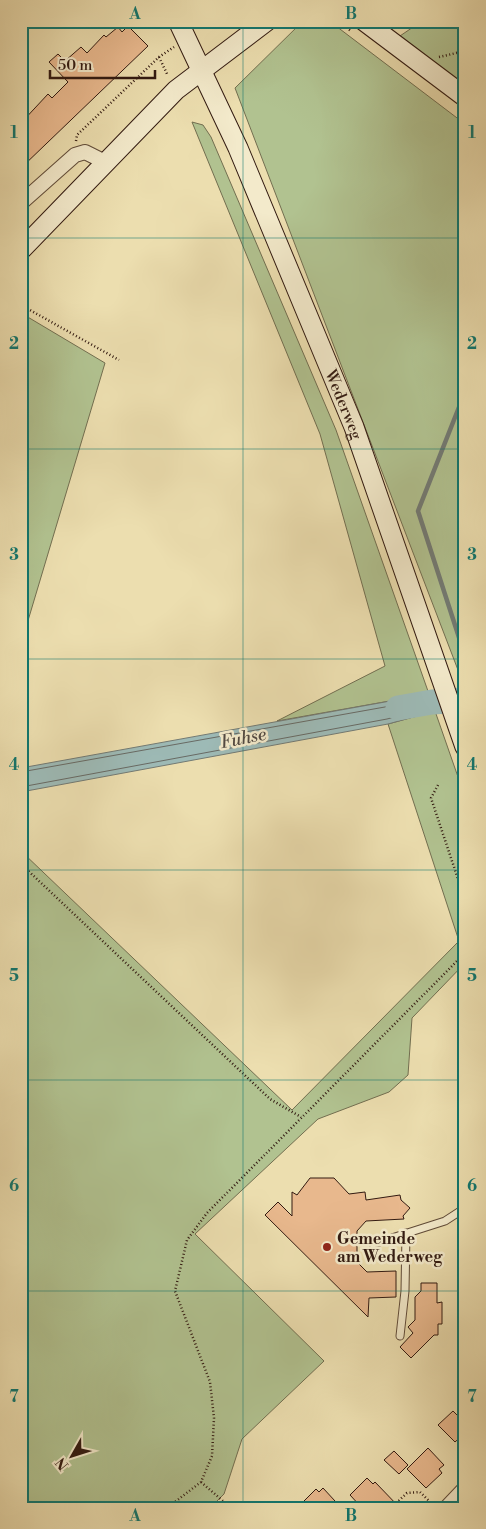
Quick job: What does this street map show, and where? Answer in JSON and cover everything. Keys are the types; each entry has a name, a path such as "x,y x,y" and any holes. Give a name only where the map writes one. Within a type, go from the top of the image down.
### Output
{"main road":[{"path":"21,250 176,90 267,21"},
{"path":"364,21 465,97"},
{"name":"Wederweg","path":"182,30 242,157 354,426 465,748"}],"street":[{"path":"21,203 74,155 85,152 105,162"},
{"path":"446,1508 465,1488"}],"lane":[{"path":"373,1244 445,1221 465,1208"},
{"path":"400,1336 405,1291 406,1233"}],"path":[{"path":"74,155 77,136 159,57 182,30"},
{"path":"159,57 176,90"},
{"path":"21,305 119,360"},
{"path":"438,786 431,798 465,900"},
{"path":"21,864 270,1099 302,1118"},
{"path":"167,1508 201,1482 212,1456 214,1418 210,1382 175,1291 187,1240 207,1213 465,952"},
{"path":"201,1482 231,1508"},
{"path":"391,1508 407,1493 420,1492 436,1508"}],"green space":[{"path":"422,21 465,21 465,88 397,38"},
{"path":"301,23 332,23 465,124 465,671 458,670 235,88"},
{"path":"192,122 203,125 211,137 336,430 429,694 277,721 385,666 320,434"},
{"path":"21,313 105,363 21,644"},
{"path":"435,711 465,797 465,963 412,1018 408,1075 389,1092 318,1119 195,1234 324,1361 242,1439 224,1494 210,1508 21,1508 21,851 292,1110 459,941 388,724"}],"water":[{"path":"429,694 435,711 388,724 21,792 21,768"}],"building":[{"path":"128,26 148,46 21,168 21,123 48,94 52,98 68,82 49,62 58,54 65,61 81,47 87,53 104,35 106,37 118,27 122,32"},
{"name":"Gemeinde am Wederweg","path":"310,1178 334,1178 349,1194 365,1192 366,1200 400,1195 401,1200 410,1208 403,1216 404,1219 366,1221 357,1231 357,1262 367,1272 396,1271 396,1297 369,1298 368,1317 265,1215 278,1202 292,1216 292,1192 297,1195"},
{"path":"421,1283 437,1283 437,1303 442,1302 442,1324 438,1324 438,1335 434,1335 411,1358 400,1347 413,1333 408,1327 415,1320 415,1297 421,1291"},
{"path":"453,1411 465,1423 465,1433 455,1442 438,1425"},
{"path":"428,1448 444,1465 439,1469 442,1473 426,1488 407,1469"},
{"path":"394,1451 408,1465 399,1474 384,1460"},
{"path":"367,1478 373,1484 375,1482 400,1508 362,1508 350,1495"},
{"path":"323,1488 335,1501 328,1508 310,1508 304,1501 316,1489 319,1492"}],"waterway":[{"path":"465,392 418,511 465,656"},
{"name":"Fuhse","path":"398,708 432,702 465,700"}],"place":[{"name":"Gemeinde am Wederweg","path":"327,1247"}]}
